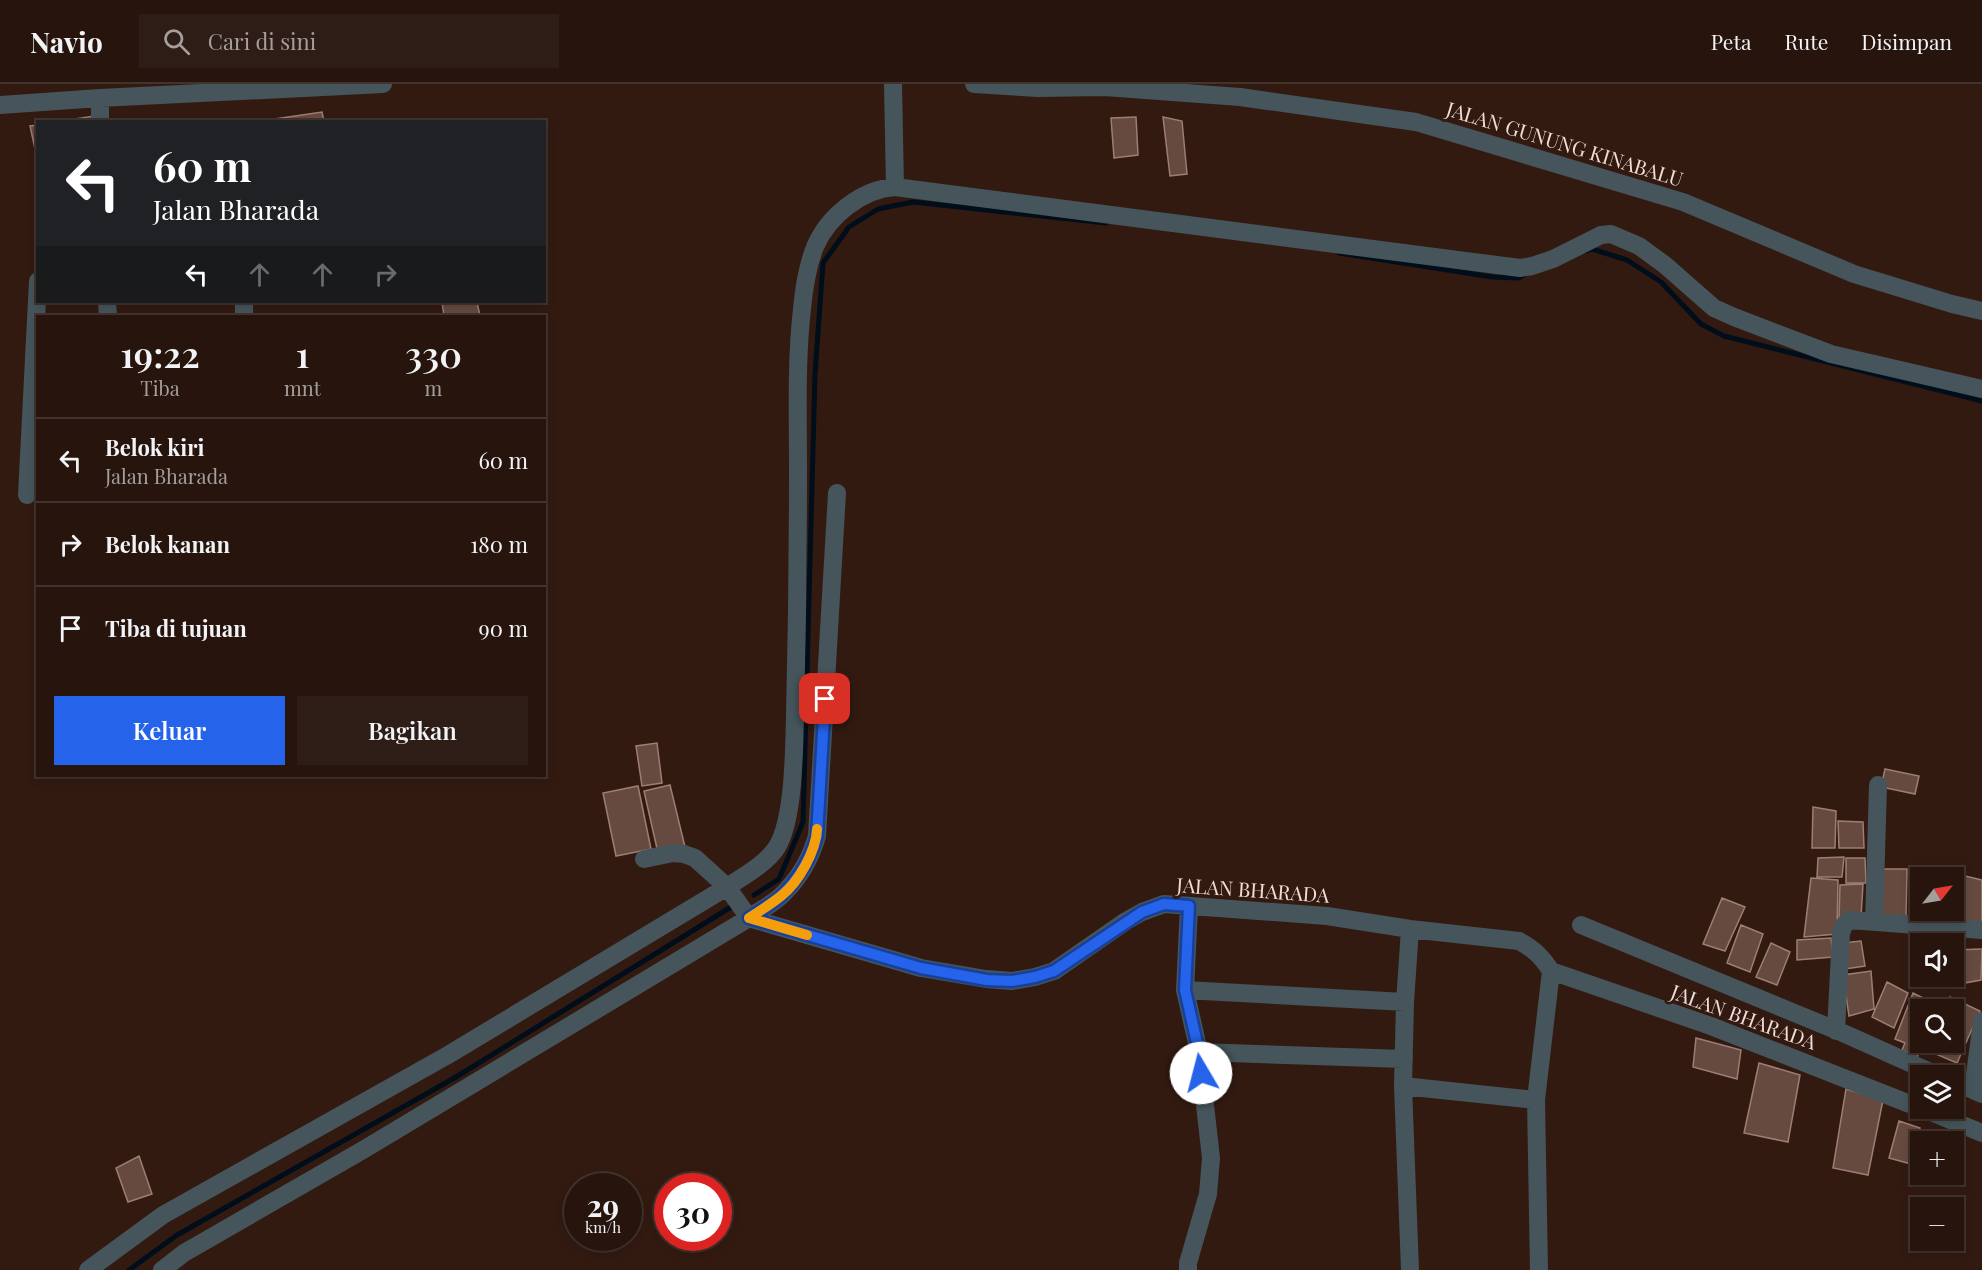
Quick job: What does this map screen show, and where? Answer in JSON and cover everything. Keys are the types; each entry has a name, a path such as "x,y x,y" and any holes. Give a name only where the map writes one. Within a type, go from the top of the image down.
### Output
{"street":[{"path":"0,105 383,84"},
{"path":"893,84 895,187"},
{"name":"JALAN GUNUNG KINABALU","path":"974,84 1168,88 1416,122 1683,202 1854,274 1952,304 1982,310"},
{"path":"100,98 100,120"},
{"path":"88,1270 162,1215 448,1055 730,891 776,847 782,836 791,796 794,740 798,564 798,356 806,278 816,245 838,215 866,194 879,189 895,187 1520,268 1553,259 1601,235 1611,234 1639,246 1665,265 1714,308 1734,317 1831,354 1982,389"},
{"path":"27,495 36,320"},
{"path":"162,1270 184,1253 363,1150 747,914 783,895 800,874 812,853 817,836 837,494"},
{"path":"1875,922 1878,784"},
{"path":"644,859 673,853 684,854 702,862 730,891 747,914"},
{"name":"JALAN BHARADA","path":"747,914 921,968 987,980 1012,981 1054,971 1142,912 1164,904 1327,916 1410,929 1519,941 1542,956 1551,971 1711,1026 1910,1104"},
{"path":"1188,1270 1208,1194 1211,1158 1199,1052 1185,990 1189,906"},
{"path":"1836,1031 1840,933 1850,920 1982,930"},
{"path":"1581,925 1914,1065"},
{"path":"1410,929 1403,1086 1410,1270"},
{"path":"1539,1270 1536,1100 1551,971"},
{"path":"1185,990 1405,1002"},
{"path":"1964,1086 1978,1092 1982,1021"},
{"path":"1199,1052 1404,1059"},
{"path":"1403,1086 1536,1100"},
{"name":"JALAN BHARADA","path":"1948,1119 1982,1133"}],"building":[{"path":"322,112 324,120 275,120"},
{"path":"94,116 95,120 74,120"},
{"path":"1136,117 1138,155 1114,158 1111,118"},
{"path":"1163,117 1182,121 1187,174 1170,176"},
{"path":"36,125 36,153 30,126"},
{"path":"442,303 477,303 480,315 444,315"},
{"path":"657,743 662,783 642,786 636,746"},
{"path":"1885,769 1919,776 1915,794 1881,787"},
{"path":"670,785 685,847 658,853 644,791"},
{"path":"638,786 651,849 616,856 603,793"},
{"path":"1813,807 1836,811 1835,848 1812,848"},
{"path":"1838,821 1863,822 1864,848 1839,848"},
{"path":"1844,857 1842,877 1817,877 1818,858"},
{"path":"1846,858 1865,858 1866,883 1846,883"},
{"path":"1878,869 1907,869 1906,917 1879,916"},
{"path":"1965,876 1982,880 1982,927 1961,924 1961,921 1964,921"},
{"path":"1811,878 1838,880 1837,934 1804,937"},
{"path":"1863,884 1861,917 1839,919 1840,885"},
{"path":"1722,898 1745,907 1725,951 1703,944"},
{"path":"1916,921 1945,921 1945,924 1916,923"},
{"path":"1741,925 1763,934 1750,972 1727,963"},
{"path":"1831,938 1833,957 1797,960 1797,940"},
{"path":"1861,941 1865,966 1845,969 1843,943"},
{"path":"1771,943 1790,952 1777,985 1756,977"},
{"path":"1982,949 1981,980 1964,983 1964,950"},
{"path":"1871,971 1874,1009 1849,1016 1843,975"},
{"path":"1887,982 1908,993 1894,1028 1872,1017"},
{"path":"1913,993 1925,999 1911,999"},
{"path":"1910,1001 1910,1053 1919,1053 1917,1058 1902,1050 1905,1043 1895,1039"},
{"path":"1964,1004 1980,1011 1964,1047"},
{"path":"1696,1038 1741,1050 1737,1079 1693,1067"},
{"path":"1936,1053 1961,1053 1957,1063"},
{"path":"1759,1063 1800,1075 1788,1142 1744,1133"},
{"path":"1846,1089 1883,1100 1868,1175 1833,1168"},
{"path":"1899,1121 1920,1128 1919,1131 1910,1131 1910,1164 1889,1158"},
{"path":"139,1156 152,1194 128,1202 116,1168"}],"waterway":[{"path":"754,895 779,879 803,822 815,374 823,263 849,227 878,209 913,202 1106,223"},
{"path":"1586,251 1592,249 1627,260 1661,282 1701,324 1724,336 1982,401"},
{"path":"1339,253 1492,277 1519,278 1527,273"},
{"path":"129,1270 177,1235 456,1077 731,907"}],"slow traffic":[{"path":"807,935 749,918 783,895 800,874 812,853 817,829"}],"route":[{"path":"825,699 817,836 812,853 800,874 783,895 749,918 921,968 987,980 1012,981 1054,971 1126,921 1151,908 1164,904 1189,906 1185,990 1199,1052 1201,1073"}]}
